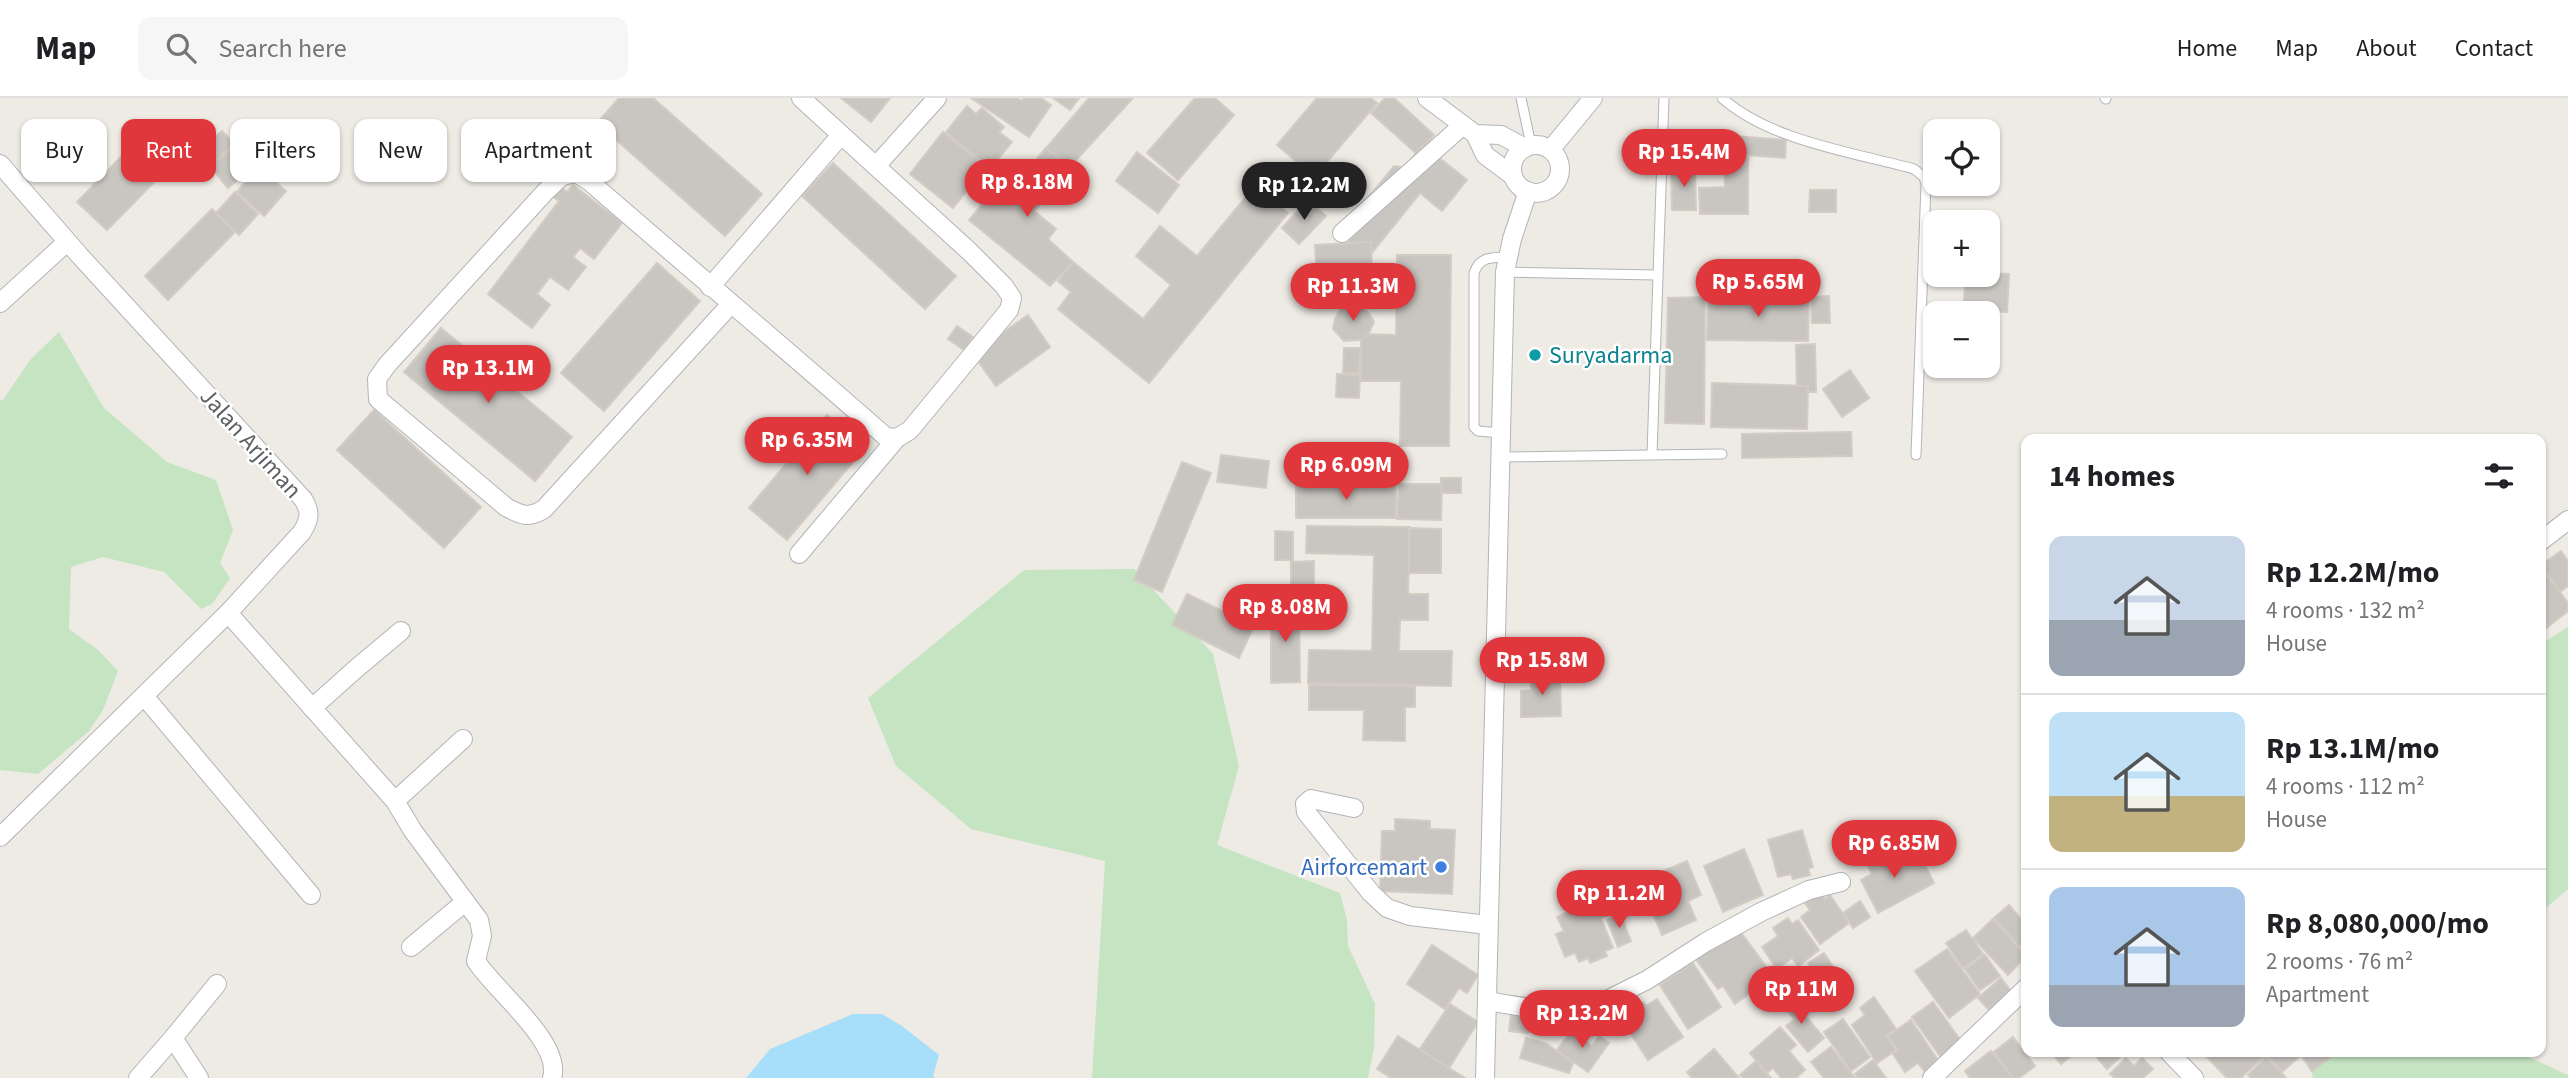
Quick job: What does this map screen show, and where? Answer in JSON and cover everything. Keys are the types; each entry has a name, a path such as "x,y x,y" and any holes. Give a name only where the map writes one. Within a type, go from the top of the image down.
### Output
{"street":[{"path":"799,554 897,438 910,430 1009,310 1012,298 1004,286 970,252 801,98"},
{"path":"876,166 937,98"},
{"path":"1427,98 1469,129 1485,155 1528,191 1545,191 1558,180 1560,163 1551,149 1539,144 1528,147 1515,156 1513,176"},
{"path":"1551,149 1593,98"},
{"path":"1469,129 1500,135 1528,147"},
{"path":"1342,233 1469,129"},
{"path":"710,287 841,135"},
{"name":"Jalan Arjiman","path":"0,164 303,499 310,510 308,522 302,532 228,613 0,837"},
{"path":"731,304 544,509 532,517 522,516 506,507 377,399 377,379 387,365 562,176 576,173 589,181 886,438 897,438"},
{"path":"1485,1078 1506,264 1528,191"},
{"path":"0,303 68,242"},
{"path":"2546,537 2568,520"},
{"path":"228,613 395,802 413,831 479,920 482,928 476,961 528,1022 548,1051 554,1070 552,1078"},
{"path":"312,708 401,631"},
{"path":"144,696 311,895"},
{"path":"395,802 463,739"},
{"path":"1354,808 1311,799 1304,804 1306,812 1371,893 1387,908 1410,916 1488,925"},
{"path":"1487,1001 1549,1013 1578,1013 1603,1004 1636,986 1706,942 1761,912 1809,890 1841,882"},
{"path":"411,947 465,902"},
{"path":"138,1078 217,984"},
{"path":"1932,1078 2021,993"},
{"path":"173,1038 199,1078"},
{"path":"2174,1057 2194,1078"}],"lane":[{"path":"1521,98 1528,147"},
{"path":"1652,454 1664,98"},
{"path":"1722,98 1763,126 1786,135 1914,169 1924,177 1926,184 1916,455"},
{"path":"1501,433 1478,431 1474,427 1474,273 1477,263 1483,259 1506,264 1656,275"},
{"path":"1500,457 1722,454"}],"green space":[{"path":"59,332 104,408 167,462 216,480 233,530 220,563 230,578 212,604 201,609 164,572 103,557 71,567 69,629 98,650 118,671 103,710 89,731 38,774 0,770 0,400 3,400 30,360"},
{"path":"1134,569 1213,654 1239,766 1217,845 1340,893 1347,920 1348,946 1375,1004 1374,1048 1368,1078 1092,1078 1105,861 971,829 896,766 868,698 1024,570"},
{"path":"2568,627 2568,889 2546,908 2546,641"},
{"path":"2307,1057 2528,1057 2568,1075 2568,1078 2313,1078"}],"water":[{"path":"853,1014 882,1014 902,1026 939,1055 933,1076 935,1078 746,1078 770,1049"}],"building":[{"path":"619,98 653,98 762,194 725,236 616,140 616,119 601,119"},
{"path":"841,98 890,98 871,122"},
{"path":"971,98 1017,98 1022,101 1024,98 1041,98 1051,105 1029,137"},
{"path":"1053,98 1079,98 1070,110"},
{"path":"1089,98 1133,98 1070,167 1046,148"},
{"path":"1195,98 1215,98 1234,115 1178,180 1147,153"},
{"path":"1317,98 1371,98 1377,103 1314,177 1277,145"},
{"path":"1385,98 1394,98 1434,135 1417,154 1371,113"},
{"path":"967,106 976,114 982,108 1004,127 999,132 1012,142 990,169 946,132"},
{"path":"222,131 230,140 230,148 216,160 216,136"},
{"path":"943,132 986,167 953,208 910,174"},
{"path":"1721,135 1786,140 1785,158 1719,153"},
{"path":"1423,145 1467,180 1442,211 1420,193 1367,259 1348,243 1362,225 1352,217 1394,166 1404,168"},
{"path":"1046,148 1070,167 1034,211 1056,229 1048,239 1073,262 1050,286 969,220 995,189 1005,197"},
{"path":"230,149 230,182 235,182 228,188 216,173 216,161"},
{"path":"1676,151 1696,151 1696,166 1676,166"},
{"path":"1137,152 1179,185 1158,213 1116,181"},
{"path":"1724,156 1748,156 1748,214 1700,214 1699,188 1725,187"},
{"path":"121,157 121,182 154,182 107,230 77,202 96,182 107,182 107,171"},
{"path":"833,163 956,276 925,309 802,196"},
{"path":"1671,169 1695,169 1696,210 1672,210"},
{"path":"245,182 276,182 286,191 264,216 237,192"},
{"path":"573,185 622,223 594,259 580,248 573,257 586,267 568,290 550,277 537,294 550,305 532,328 488,294 559,201 552,196 560,186 567,192"},
{"path":"1255,186 1288,213 1149,383 1058,309 1071,292 1058,281 1073,262 1143,319 1171,285 1136,256 1160,226 1197,256"},
{"path":"1810,190 1836,190 1836,212 1809,212"},
{"path":"235,192 258,214 239,235 216,213"},
{"path":"1308,200 1326,216 1299,244 1282,228"},
{"path":"212,209 235,232 168,300 145,276"},
{"path":"1371,242 1372,274 1317,277 1315,245"},
{"path":"1397,255 1451,255 1449,446 1400,446 1401,381 1361,381 1361,334 1396,335"},
{"path":"657,263 700,301 604,411 561,373"},
{"path":"2000,274 2009,274 2007,312 2000,312 2000,301 1964,301 1965,287 2000,287"},
{"path":"1829,296 1830,323 1812,323 1811,297"},
{"path":"1705,297 1704,424 1665,423 1668,298"},
{"path":"1708,297 1809,297 1808,341 1707,340"},
{"path":"1357,305 1369,313 1374,322 1368,335 1359,340 1344,341 1333,329 1335,319 1340,309"},
{"path":"1028,315 1050,347 996,386 973,354"},
{"path":"957,326 973,337 964,350 948,339"},
{"path":"441,328 572,437 535,481 404,372"},
{"path":"1815,344 1816,392 1797,392 1796,345"},
{"path":"1344,348 1360,348 1359,373 1343,373"},
{"path":"1850,370 1869,398 1842,417 1823,389"},
{"path":"1337,374 1360,375 1359,398 1336,397"},
{"path":"1712,383 1808,386 1807,429 1711,427"},
{"path":"374,410 481,507 444,548 337,450"},
{"path":"827,415 866,447 787,540 749,508"},
{"path":"1851,432 1852,456 1742,458 1742,434"},
{"path":"1221,455 1269,461 1266,488 1217,482"},
{"path":"1182,462 1211,473 1162,592 1134,580"},
{"path":"1441,478 1461,478 1461,493 1441,493"},
{"path":"1399,484 1442,484 1441,520 1397,519"},
{"path":"1296,486 1396,486 1396,518 1296,518"},
{"path":"1307,526 1410,527 1408,594 1428,594 1428,620 1400,620 1399,651 1452,651 1451,686 1308,683 1309,650 1372,651 1374,555 1306,553"},
{"path":"1409,528 1441,529 1441,573 1409,573"},
{"path":"1275,531 1293,532 1293,560 1275,560"},
{"path":"2561,551 2568,561 2568,586 2560,592 2546,572 2546,562"},
{"path":"1314,561 1314,587 1291,588 1291,562"},
{"path":"2546,574 2568,603 2568,611 2546,628"},
{"path":"1187,594 1254,626 1239,658 1172,625"},
{"path":"1271,606 1299,606 1300,682 1271,683"},
{"path":"1560,675 1561,716 1521,717 1521,691 1531,690 1531,676"},
{"path":"1309,685 1415,686 1415,707 1405,707 1405,741 1363,740 1364,710 1309,710"},
{"path":"1395,819 1430,821 1430,829 1455,830 1452,894 1380,891 1382,831 1395,831"},
{"path":"1802,830 1813,867 1808,869 1810,875 1793,879 1791,874 1778,877 1768,840"},
{"path":"1744,849 1763,895 1723,912 1704,866"},
{"path":"1885,852 1888,858 1897,854 1904,867 1921,857 1934,883 1878,913 1861,880 1872,874 1866,862"},
{"path":"1687,861 1701,895 1688,901 1696,920 1662,935 1639,881"},
{"path":"1820,892 1825,899 1830,895 1849,923 1820,944 1801,917 1810,910 1805,903"},
{"path":"1606,896 1613,914 1601,918 1613,948 1605,951 1607,956 1590,963 1588,958 1579,962 1575,953 1565,957 1556,934 1564,931 1557,917"},
{"path":"1860,901 1870,917 1853,928 1843,913"},
{"path":"2009,905 2021,919 2021,944 2019,946 1994,918"},
{"path":"1620,914 1631,941 1618,947 1607,920"},
{"path":"1788,918 1792,924 1798,920 1819,950 1798,966 1792,958 1777,969 1762,947 1778,936 1773,928"},
{"path":"1993,919 2021,950 2021,961 2008,975 1973,938"},
{"path":"1737,927 1773,976 1735,1004 1723,986 1718,989 1695,958"},
{"path":"1966,930 1983,954 1963,968 1946,943"},
{"path":"1432,945 1478,975 1467,993 1459,988 1445,1009 1407,984"},
{"path":"1947,949 1980,994 1949,1018 1915,971"},
{"path":"1824,953 1841,979 1825,989 1808,963"},
{"path":"1985,955 2000,976 1980,990 1965,969"},
{"path":"1693,963 1721,1007 1688,1029 1660,985"},
{"path":"1797,974 1812,993 1798,1005 1783,986"},
{"path":"2001,978 2011,991 1989,1010 1978,998"},
{"path":"1787,994 1824,1038 1808,1052 1786,1026 1795,1019 1779,1001"},
{"path":"1513,996 1533,999 1528,1033 1509,1031"},
{"path":"1874,997 1896,1029 1886,1036 1896,1050 1877,1063 1852,1025 1865,1015 1860,1008"},
{"path":"1657,999 1683,1037 1648,1060 1629,1031 1637,1026 1628,1012 1643,1002 1646,1006"},
{"path":"1933,1002 1961,1041 1940,1056 1912,1017"},
{"path":"1450,1004 1478,1022 1449,1068 1420,1049"},
{"path":"1843,1019 1870,1057 1851,1071 1824,1032"},
{"path":"1911,1020 1939,1062 1925,1072 1918,1063 1905,1072 1893,1054 1898,1050 1888,1036"},
{"path":"1780,1027 1796,1045 1789,1051 1805,1070 1796,1078 1781,1078 1773,1068 1767,1073 1750,1053"},
{"path":"1572,1030 1592,1046 1599,1036 1609,1043 1588,1072 1557,1050"},
{"path":"1398,1036 1465,1078 1391,1078 1377,1069"},
{"path":"2013,1037 2021,1048 2021,1057 2028,1057 2035,1066 2019,1078 2013,1078 1994,1052"},
{"path":"1526,1038 1547,1044 1573,1063 1569,1073 1520,1058"},
{"path":"1831,1047 1855,1078 1824,1078 1811,1062"},
{"path":"1714,1049 1739,1078 1692,1078 1687,1072"},
{"path":"1991,1051 2013,1078 1970,1078 1965,1071"},
{"path":"2055,1057 2070,1057 2061,1064"},
{"path":"2096,1057 2120,1057 2107,1069"},
{"path":"2207,1057 2263,1057 2241,1078 2227,1078"},
{"path":"2266,1057 2286,1078 2251,1078 2248,1075"},
{"path":"2269,1057 2299,1057 2282,1072"},
{"path":"2302,1057 2331,1057 2312,1071"},
{"path":"2126,1058 2134,1066 2142,1058 2153,1069 2143,1078 2115,1078 2110,1074"},
{"path":"1873,1060 1886,1078 1858,1078 1855,1074"},
{"path":"1756,1061 1771,1078 1743,1078 1740,1075"}],"place":[{"name":"Suryadarma","path":"1535,355"},
{"name":"Airforcemart","path":"1441,867"}]}
